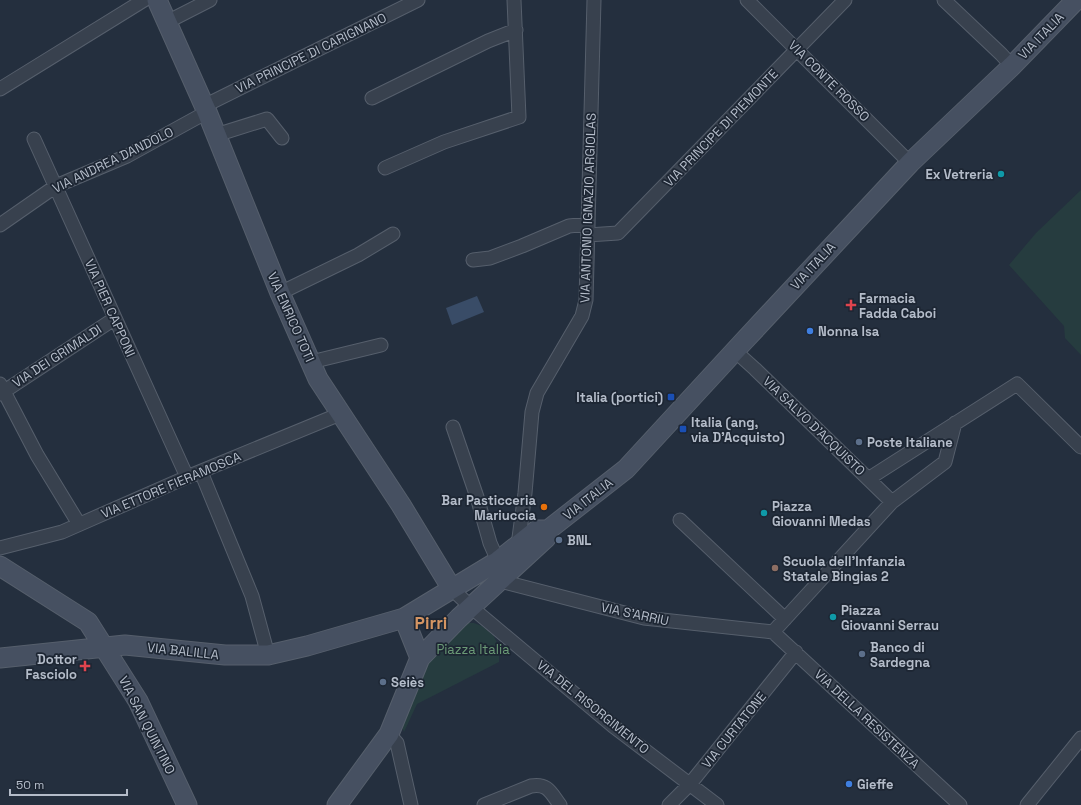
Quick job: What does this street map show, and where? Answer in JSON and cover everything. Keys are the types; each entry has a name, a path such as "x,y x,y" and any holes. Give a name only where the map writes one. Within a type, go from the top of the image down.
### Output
{"street":[{"path":"0,89 144,0"},
{"name":"VIA ENRICO TOTI","path":"157,0 206,109 280,293 318,379 401,505 452,589 472,607"},
{"path":"167,22 210,0"},
{"name":"VIA PRINCIPE DI CARIGNANO","path":"206,109 418,0"},
{"path":"385,168 444,142 519,117 514,0"},
{"name":"VIA ANTONIO IGNAZIO ARGIOLAS","path":"518,545 525,493 532,412 537,393 582,316 586,300 594,0"},
{"name":"VIA CONTE ROSSO","path":"747,0 910,164"},
{"name":"VIA PRINCIPE DI PIEMONTE","path":"473,260 490,258 569,226 618,234 845,0"},
{"path":"944,0 1012,66"},
{"name":"VIA ITALIA","path":"548,530 626,469 910,164 1012,66 1076,0"},
{"path":"372,98 488,41 516,30"},
{"name":"VIA ANDREA DANDOLO","path":"0,225 56,186 127,156 206,109"},
{"path":"216,135 267,119 282,138"},
{"name":"VIA PIER CAPPONI","path":"34,139 114,319 187,477"},
{"path":"280,293 358,255 393,234"},
{"name":"VIA DEI GRIMALDI","path":"1,390 114,319"},
{"path":"311,362 381,345"},
{"name":"VIA SALVO D'ACQUISTO","path":"735,351 755,368 892,502"},
{"path":"868,479 1017,384 1081,447"},
{"path":"1,390 37,455 79,524"},
{"name":"VIA ETTORE FIERAMOSCA","path":"0,548 62,532 187,477 340,414"},
{"path":"773,632 892,502 945,462 955,423"},
{"path":"453,427 477,497 490,543 498,561"},
{"path":"201,472 252,596 268,654"},
{"path":"680,520 785,619"},
{"path":"337,805 389,734 420,658 459,618 546,538 548,530 537,530 498,561 397,620 420,658"},
{"path":"0,566 88,622 104,647"},
{"name":"VIA S'ARRIU","path":"500,581 659,621 773,632"},
{"name":"VIA DEL RISORGIMENTO","path":"472,607 613,726 717,805"},
{"name":"VIA BALILLA","path":"0,658 124,645 225,655 268,654 315,644 397,620"},
{"name":"VIA DELLA RESISTENZA","path":"773,632 960,805"},
{"name":"VIA SAN QUINTINO","path":"104,647 138,701 187,805"},
{"name":"VIA CURTATONE","path":"669,805 690,784 796,652"},
{"path":"389,734 397,743 411,805"},
{"path":"1027,805 1081,738"},
{"path":"484,805 531,786 539,785 546,787 560,805"}],"green space":[{"path":"1081,190 1081,355 1065,338 1064,326 1009,265 1036,233"},
{"name":"Piazza Italia","path":"465,623 474,623 482,626 493,635 499,646 499,662 417,704 404,732 401,724 426,664"}],"water":[{"path":"477,296 484,312 452,325 446,308"}],"place":[{"name":"Ex Vetreria","path":"1001,174"},
{"name":"Farmacia Fadda Caboi","path":"851,305"},
{"name":"Nonna Isa","path":"810,331"},
{"name":"Italia (portici)","path":"671,397"},
{"name":"Italia (ang, via D'Acquisto)","path":"683,429"},
{"name":"Poste Italiane","path":"859,442"},
{"name":"Bar Pasticceria Mariuccia","path":"544,507"},
{"name":"Piazza Giovanni Medas","path":"764,513"},
{"name":"BNL","path":"559,540"},
{"name":"Scuola dell'Infanzia Statale Bingias 2","path":"775,568"},
{"name":"Piazza Giovanni Serrau","path":"833,617"},
{"name":"Banco di Sardegna","path":"862,654"},
{"name":"Dottor Fasciolo","path":"85,666"},
{"name":"Seiès","path":"383,682"},
{"name":"Gieffe","path":"849,784"}],"district":[{"name":"Pirri","path":"431,623"}]}
